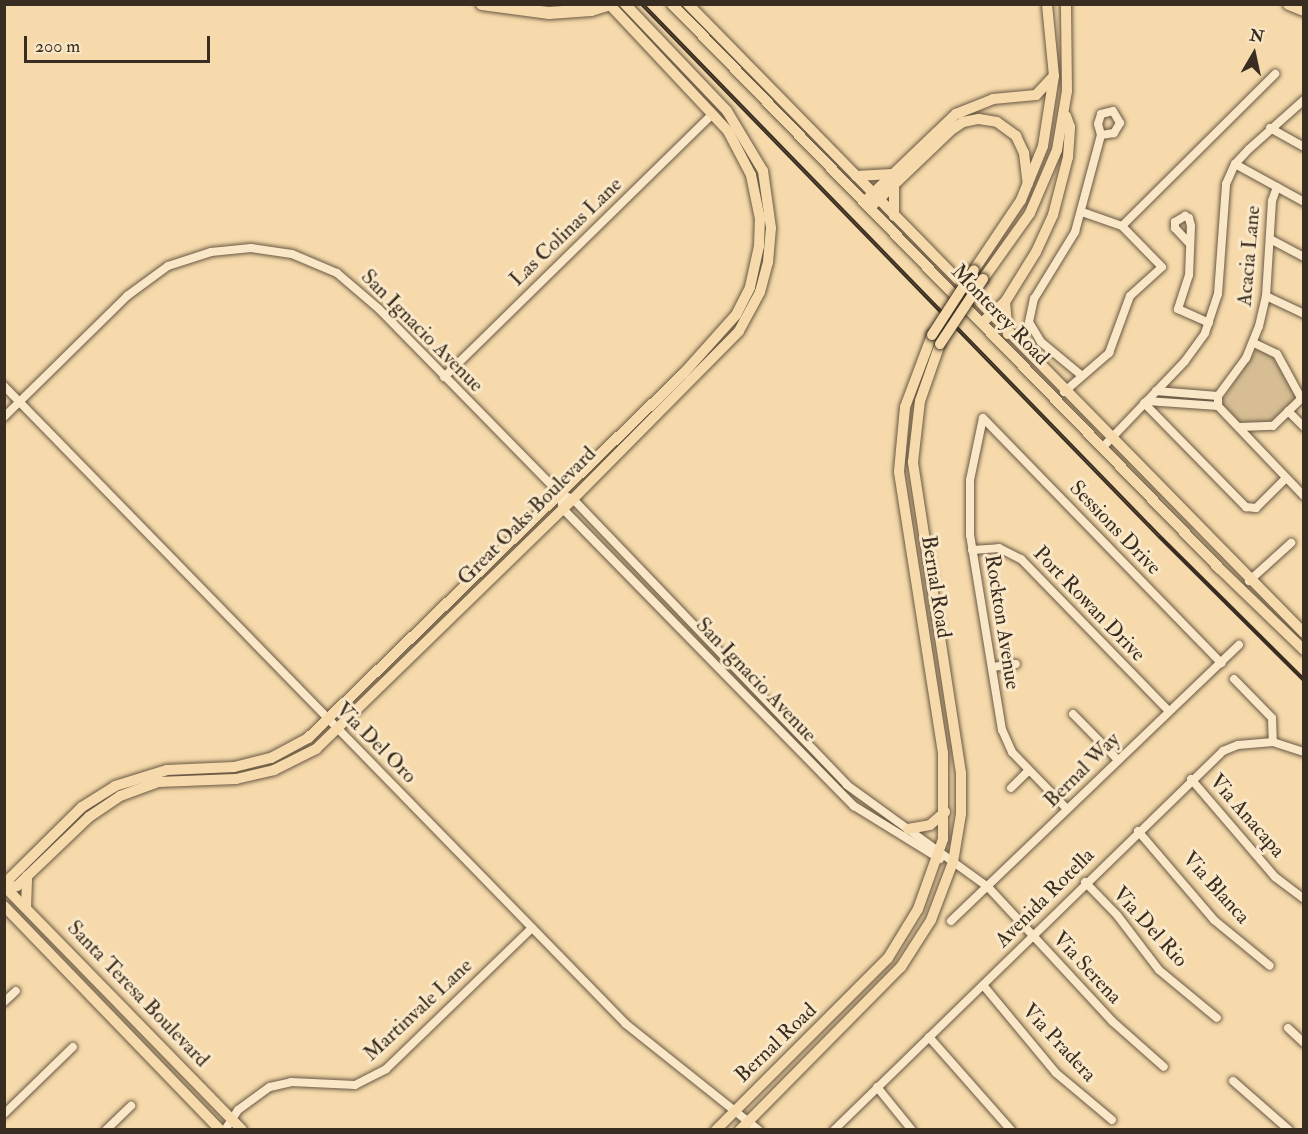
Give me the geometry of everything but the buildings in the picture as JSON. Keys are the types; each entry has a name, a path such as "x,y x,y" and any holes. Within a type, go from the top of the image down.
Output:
{"highway":[{"path":"482,4 549,13 610,5"},
{"path":"1289,4 1304,10"}],"main road":[{"name":"Great Oaks Boulevard","path":"24,872 82,807 115,786 167,770 234,767 271,758 308,738 447,606 560,494 739,332 760,292 768,262 771,228 763,171 726,111 625,4"},
{"name":"Monterey Road","path":"672,4 1102,448 1304,650"},
{"name":"Monterey Road","path":"688,4 1249,581 1304,633"},
{"name":"Bernal Road","path":"716,1130 861,987 906,930 938,853 945,812 944,753 899,471 907,400 932,335 1028,185 1043,146 1051,107 1054,76 1047,4"},
{"name":"Bernal Road","path":"744,1127 860,1012 915,949 937,907 952,862 961,814 961,773 913,470 920,401 940,344 1030,213 1052,165 1065,113 1066,4"},
{"name":"Great Oaks Boulevard","path":"5,888 9,879 24,872 89,817 120,796 178,779 236,779 274,770 316,749 573,499 670,395 736,315 750,286 758,253 760,219 751,175 737,145 713,114 610,5"},
{"path":"866,205 956,114 993,99 1018,98 1041,92 1054,76"},
{"path":"1018,98 1051,107 1063,125"},
{"path":"981,323 1005,302 1036,252 1058,201 1069,153 1070,128 1065,113"},
{"path":"713,114 721,114 737,127"},
{"path":"856,176 893,179 950,131 979,119 997,122 1016,136 1024,153 1028,185"},
{"path":"893,179 894,216"},
{"path":"1005,302 1009,335"},
{"path":"447,606 452,618"},
{"path":"908,829 930,825 945,812"},
{"path":"4,872 24,872 26,908"},
{"name":"Santa Teresa Boulevard","path":"5,888 242,1130"},
{"name":"Santa Teresa Boulevard","path":"4,906 220,1130"},
{"path":"860,1012 861,987"}],"street":[{"path":"1122,226 1275,74"},
{"path":"1102,448 1192,352 1209,323 1218,294 1226,184 1235,164 1270,128 1304,100"},
{"name":"Las Colinas Lane","path":"444,376 713,114"},
{"path":"1270,128 1304,147"},
{"path":"1081,375 1041,342 1029,322 1034,298 1062,257 1082,212 1101,135"},
{"path":"1235,164 1304,202"},
{"name":"Acacia Lane","path":"1221,394 1254,343 1266,296 1272,201 1277,187"},
{"path":"1064,392 1109,353 1130,296 1162,267 1122,226 1082,212"},
{"path":"1270,239 1304,257"},
{"path":"1190,244 1188,281 1178,309 1209,323"},
{"name":"San Ignacio Avenue","path":"4,417 144,282 188,257 229,249 292,254 337,273 358,289 560,494 573,499 867,802 908,829 938,853"},
{"path":"1266,296 1304,314"},
{"path":"1239,427 1273,426 1302,397 1277,354 1254,343"},
{"name":"Via Del Oro","path":"4,386 626,1024 701,1081 734,1112 744,1127 759,1130"},
{"path":"1156,391 1221,394 1218,406"},
{"path":"1146,402 1218,406 1304,496"},
{"path":"1146,402 1246,507 1256,508 1286,478"},
{"path":"1288,411 1304,427"},
{"name":"Rockton Avenue","path":"983,418 970,480 972,550 1005,741 1029,770 1067,809"},
{"name":"Sessions Drive","path":"983,418 1221,663"},
{"path":"560,494 563,509"},
{"name":"San Ignacio Avenue","path":"563,509 860,811 938,853 988,887"},
{"path":"1249,581 1291,543"},
{"name":"Port Rowan Drive","path":"972,550 999,548 1021,559 1169,711"},
{"name":"Bernal Way","path":"951,921 1117,759 1239,645"},
{"path":"992,667 1016,664"},
{"path":"1234,680 1272,718 1273,742"},
{"path":"1073,714 1117,759"},
{"path":"791,741 801,736"},
{"name":"Avenida Rotella","path":"834,1130 1085,882 1223,751 1238,745 1273,742 1304,752"},
{"path":"1011,788 1029,770"},
{"name":"Via Anacapa","path":"1191,779 1275,877 1304,899"},
{"name":"Via Blanca","path":"1138,831 1214,920 1270,966"},
{"name":"Via Del Rio","path":"1085,882 1117,915 1160,970 1217,1018"},
{"name":"Via Serena","path":"988,887 1112,1021 1164,1067"},
{"name":"Martinvale Lane","path":"225,1130 231,1118 270,1087 291,1082 355,1085 386,1069 532,928"},
{"name":"Via Pradera","path":"983,985 1056,1073 1112,1120"},
{"path":"4,1002 16,991"},
{"path":"1288,1028 1304,1043"},
{"path":"929,1037 1011,1130"},
{"path":"4,1114 73,1047"},
{"path":"1233,1081 1289,1130"},
{"path":"878,1087 912,1130"},
{"path":"106,1130 131,1106"}],"shaded area":[{"path":"1257,349 1280,361 1299,401 1272,424 1240,424 1222,407 1223,399"}],"railway":[{"path":"642,4 1159,536 1304,680"}]}
